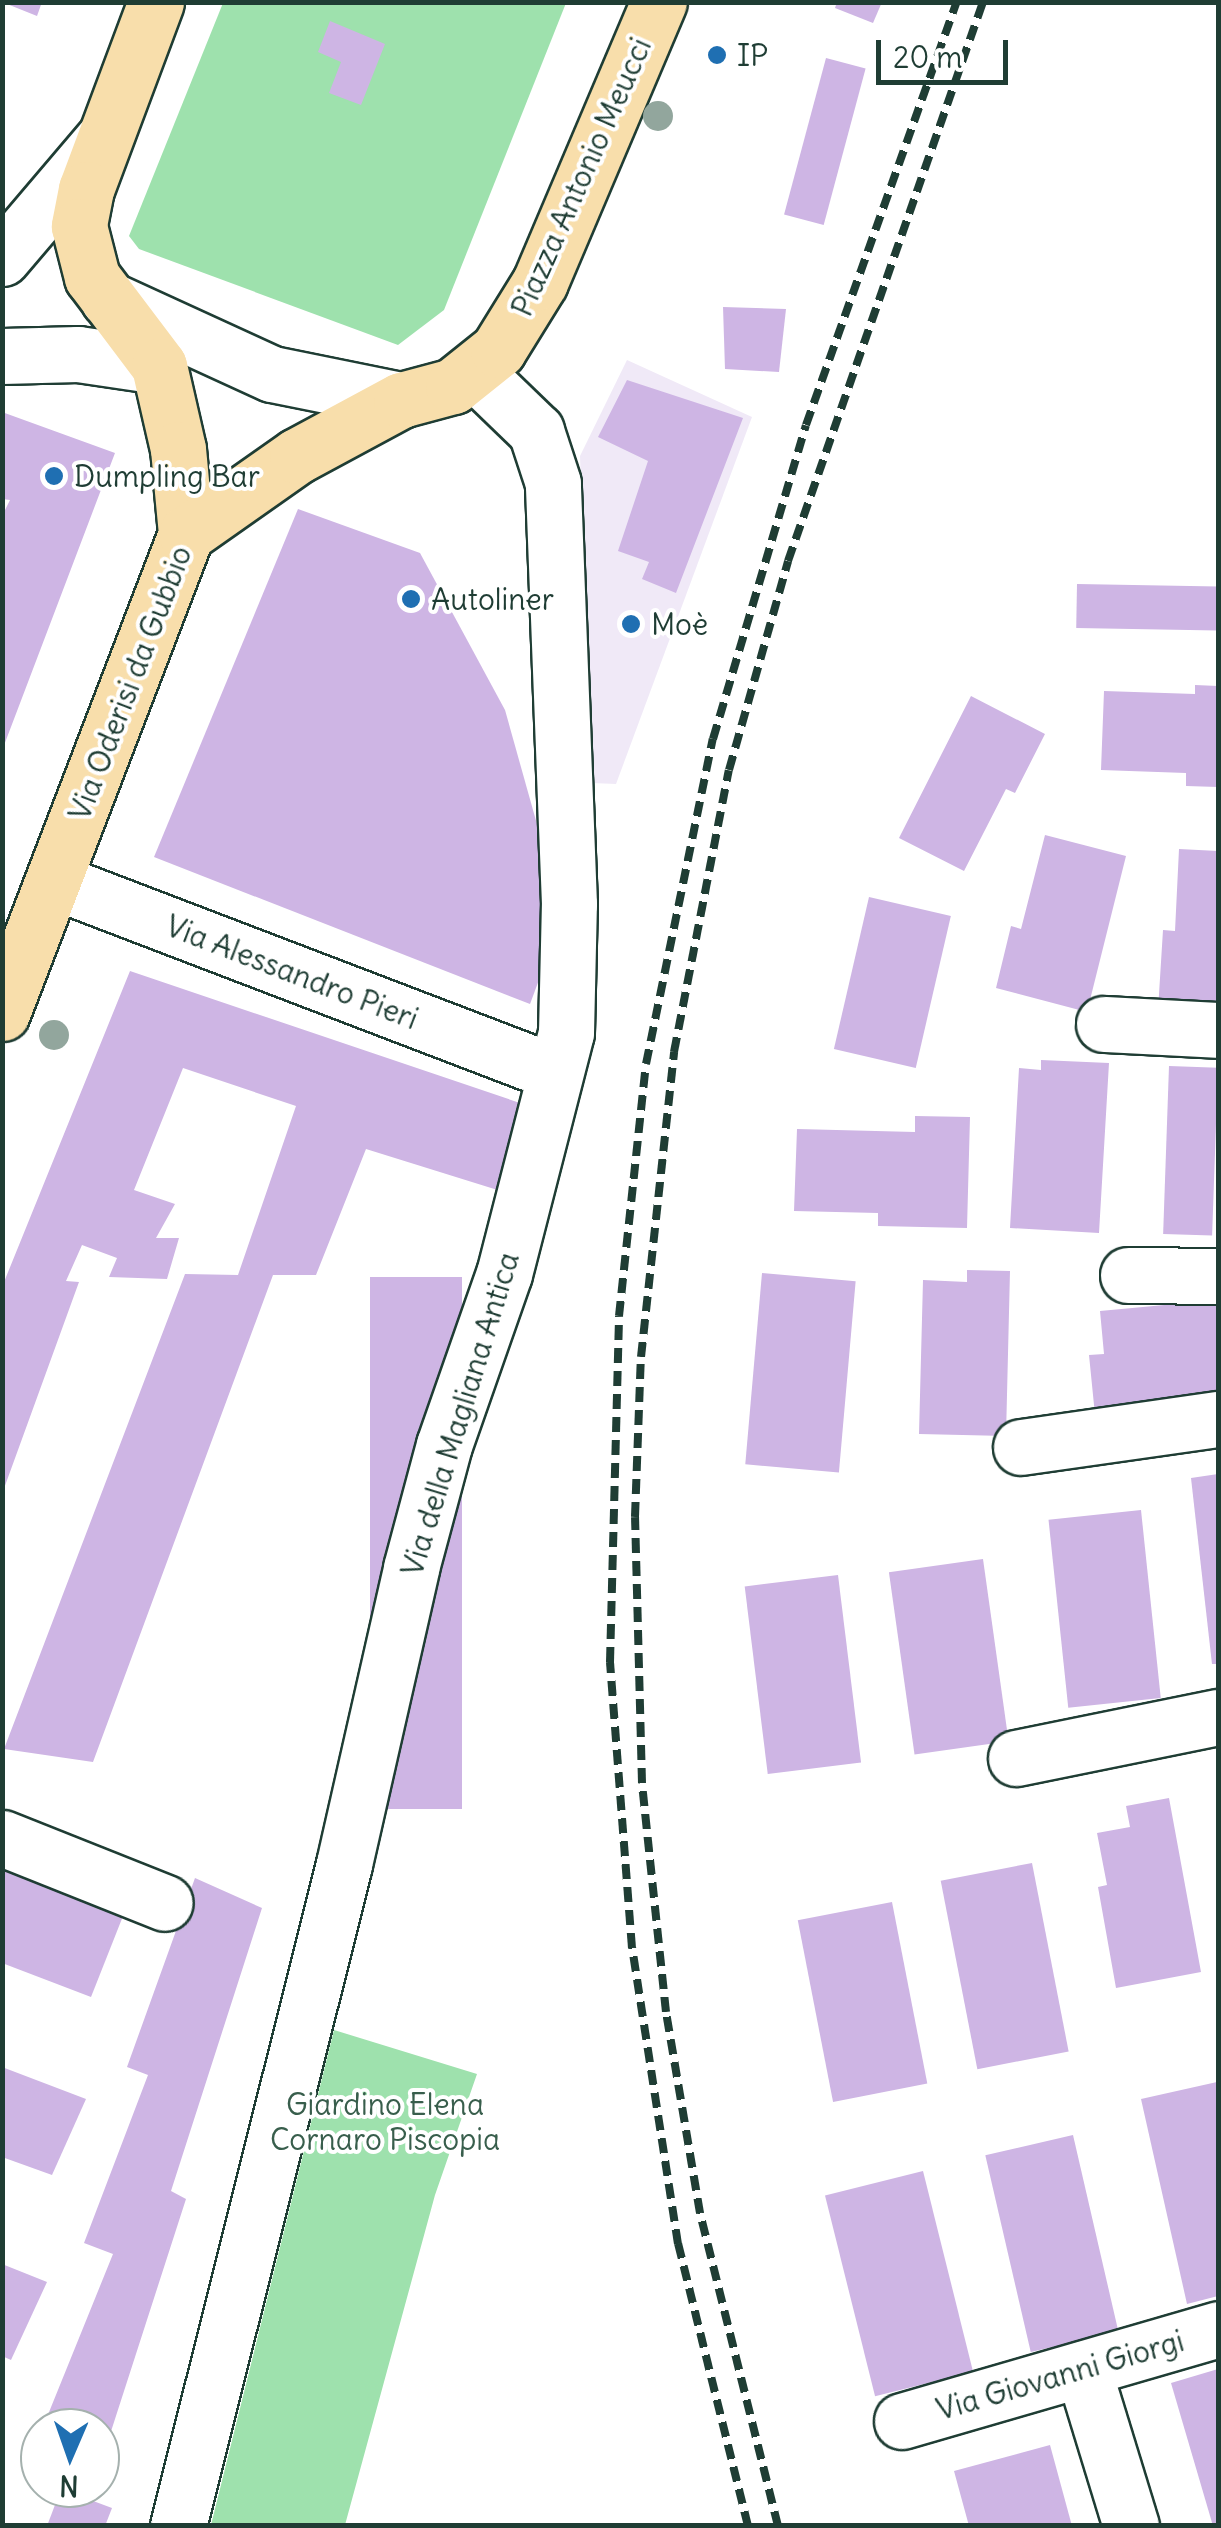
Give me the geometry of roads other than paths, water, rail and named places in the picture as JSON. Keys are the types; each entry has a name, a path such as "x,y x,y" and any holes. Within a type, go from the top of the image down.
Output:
{"main road":[{"path":"156,2 106,136 79,226 86,263 158,366 178,449 186,534"},
{"name":"Piazza Antonio Meucci","path":"401,400 436,393 475,372 511,333 540,282 659,2"},
{"name":"Via Oderisi da Gubbio","path":"2,1013 186,534 263,476 401,400"}],"street":[{"path":"2,258 106,136"},
{"name":"Piazza Antonio Meucci","path":"108,298 272,374 401,400"},
{"path":"2,356 78,354 158,366"},
{"name":"Via della Magliana Antica","path":"178,2526 411,1568 444,1445 504,1274 566,1033 560,564 553,483 536,432 475,372"},
{"name":"Via Alessandro Pieri","path":"54,881 530,1063"},
{"path":"1104,1024 1218,1030"},
{"path":"1128,1274 1218,1276"},
{"path":"1021,1447 1218,1419"},
{"path":"1016,1758 1218,1717"},
{"path":"2,1838 165,1903"},
{"name":"Via Giovanni Giorgi","path":"902,2421 1218,2329"},
{"path":"1083,2369 1131,2526"}],"railway":[{"path":"748,2526 678,2244 632,1948 610,1662 619,1316 646,1064 713,739 806,425 957,2"},
{"path":"778,2526 700,2213 666,2012 642,1783 635,1517 641,1357 674,1052 729,770 788,561 983,2"}],"place":[{"name":"IP","path":"717,55"},
{"name":"Dumpling Bar","path":"54,476"},
{"name":"Autoliner","path":"411,599"},
{"name":"Moè","path":"631,624"}],"park label":[{"name":"Giardino Elena Cornaro Piscopia","path":"385,2121"}]}
